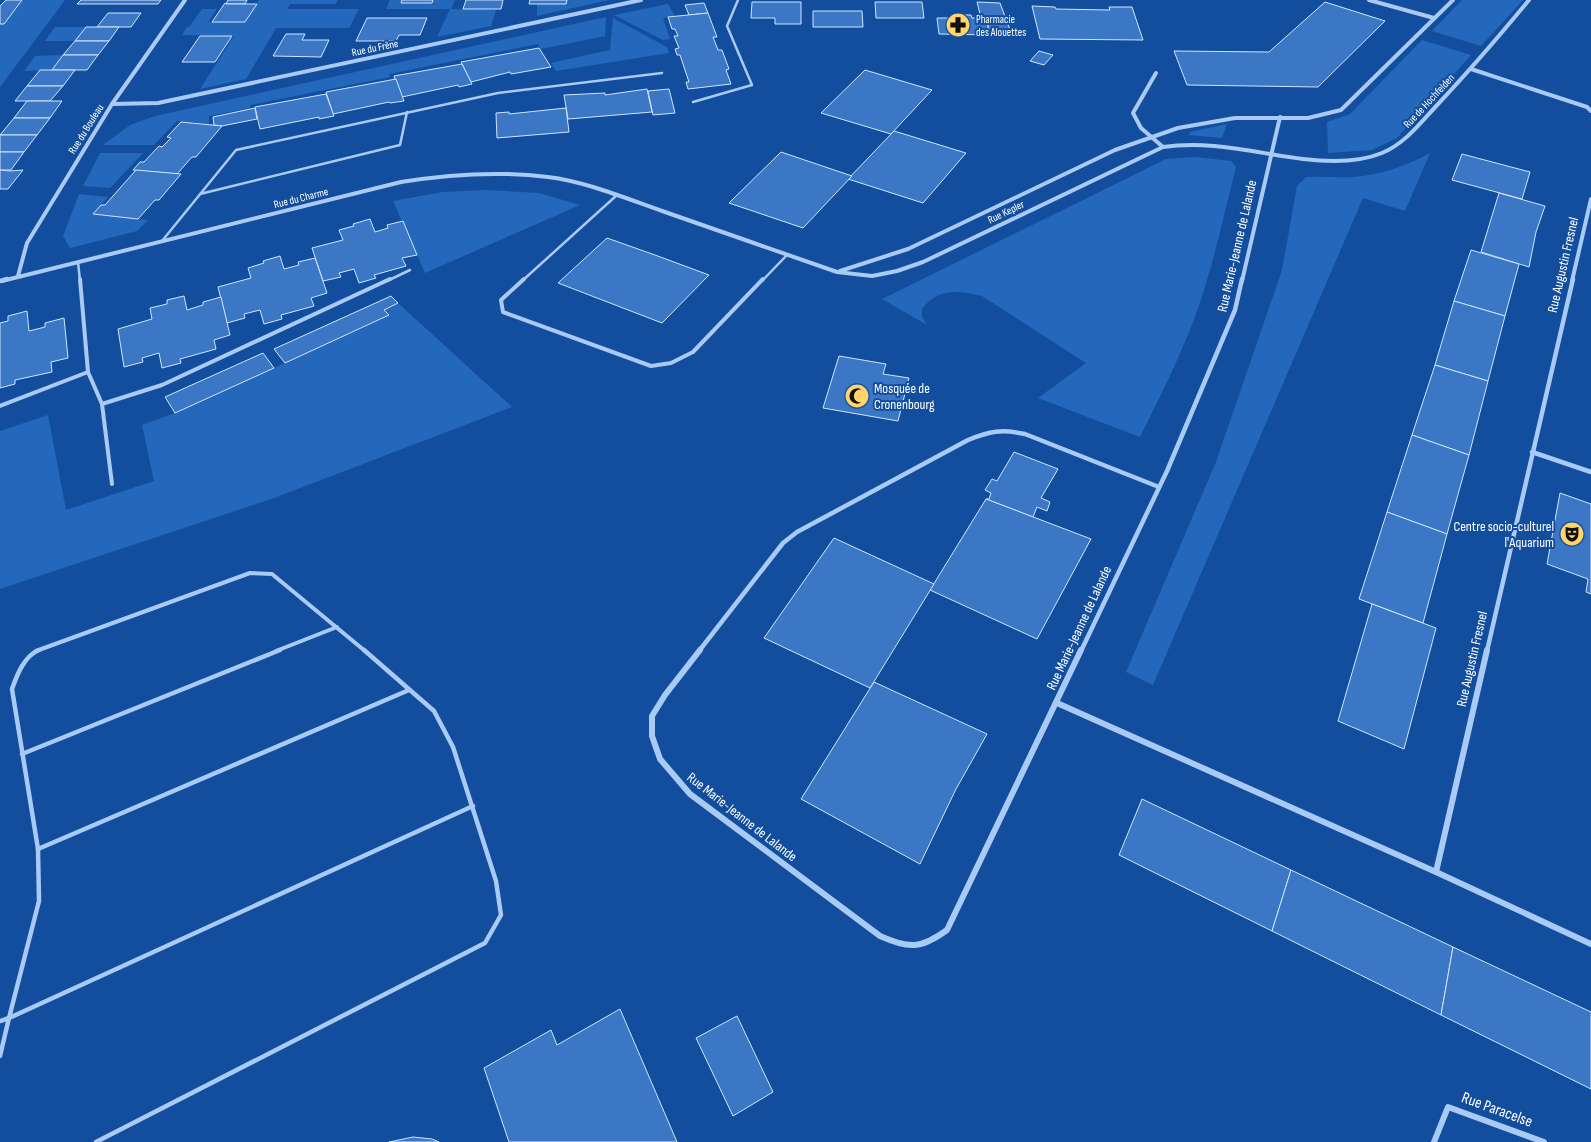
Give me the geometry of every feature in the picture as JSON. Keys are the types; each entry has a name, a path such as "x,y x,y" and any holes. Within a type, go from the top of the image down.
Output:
{"street":[{"name":"Rue du Bouleau","path":"18,276 27,243 112,104 185,0"},
{"name":"Rue du Frêne","path":"112,104 158,103 641,0"},
{"path":"1369,0 1434,18"},
{"path":"1150,138 1178,128 1215,120 1280,117 1308,118 1341,110 1453,0"},
{"name":"Rue de Hochfelden","path":"1163,147 1184,142 1204,142 1305,159 1358,159 1380,154 1404,141 1470,69 1529,0"},
{"path":"1470,69 1587,107 1591,111"},
{"path":"1156,73 1134,112 1134,120 1150,138 1163,147"},
{"name":"Rue Marie-Jeanne de Lalande","path":"1159,487 1025,434 1006,430 988,432 945,450 797,532 783,543 666,695 652,716 652,736 660,758 690,794 880,936 900,945 919,946 930,942 947,930 1167,471 1235,310 1280,117"},
{"name":"Rue Kepler","path":"837,272 908,249 1115,150 1150,138"},
{"name":"Rue Kepler","path":"609,192 837,272 872,276 897,271 924,262 1163,147"},
{"name":"Rue du Charme","path":"0,281 401,182 438,176 518,174 573,182 609,192"},
{"name":"Rue Augustin Fresnel","path":"1436,872 1591,199"},
{"path":"1532,452 1591,472"},
{"path":"1056,703 1436,872 1591,944"},
{"name":"Rue Paracelse","path":"1434,1142 1448,1107 1544,1142"}],"lane":[{"path":"693,102 752,85 727,26 738,0"},
{"path":"162,241 236,150 498,93 662,73"},
{"path":"200,194 400,145 407,112"},
{"path":"617,195 501,300 502,312 651,366 671,363 693,352 787,255"},
{"path":"78,262 88,372 102,404 112,484"},
{"path":"102,404 162,385 410,270"},
{"path":"0,406 88,372"},
{"path":"0,1056 39,901 38,849 12,689 20,669 34,652 250,573 272,574 337,627 434,711 453,747 473,806 496,881 501,915 485,943 96,1142"},
{"path":"22,754 337,627"},
{"path":"38,849 410,690"},
{"path":"0,1021 473,806"}],"shaded area":[{"path":"22,0 65,0 0,87 0,24 4,23"},
{"path":"259,0 338,0 335,4 290,4 287,9 359,9 349,28 276,28 246,79 200,89 234,36 182,35 187,27 189,27 202,9 217,9 208,22 245,22"},
{"path":"390,0 402,0 402,3 432,3 433,0 455,0 451,9 496,10 491,26 437,37 450,9 386,9"},
{"path":"567,0 609,0 537,16 537,4 566,4"},
{"path":"1462,0 1523,0 1481,46 1432,31"},
{"path":"668,4 675,16 663,18 670,39 663,40 614,15"},
{"path":"606,17 605,36 541,49 538,44 389,74 390,77 250,105 250,108 209,116 209,124 177,121 154,145 103,145 130,125 155,116"},
{"path":"613,18 667,47 669,53 556,71 551,63 610,50"},
{"path":"55,27 86,27 75,41 45,41"},
{"path":"1422,40 1471,55 1397,138 1372,150 1328,153 1327,122 1350,114"},
{"path":"63,55 52,70 24,71 35,56"},
{"path":"1227,124 1222,138 1188,135 1190,132"},
{"path":"100,153 143,153 110,188 83,186"},
{"path":"1430,153 1405,211 1363,198 1153,685 1126,672 1216,462 1282,270 1297,186 1306,177 1353,177 1383,172 1412,162"},
{"path":"1195,157 1231,161 1236,167 1217,245 1200,303 1175,366 1140,437 1038,398 1086,363 982,296 949,292 934,297 922,309 922,317 927,325 882,299 1166,159"},
{"path":"486,190 539,193 580,205 425,273 393,201 442,192"},
{"path":"79,194 108,197 93,214 148,220 137,231 70,248 63,236"},
{"path":"398,303 512,407 274,498 0,589 0,431 48,415 66,510 154,481 142,425 175,413 388,316 384,310"}],"building":[{"path":"6,0 22,0 4,24 0,24 0,6"},
{"path":"81,0 161,0 158,4 77,4"},
{"path":"228,0 247,0 245,4 226,4"},
{"path":"402,0 433,0 432,3 401,3"},
{"path":"466,0 503,0 501,9 463,9"},
{"path":"530,0 567,0 566,4 529,4"},
{"path":"752,2 801,2 801,24 775,24 775,18 751,18"},
{"path":"875,2 922,2 924,18 876,18"},
{"path":"977,2 1000,3 1012,35 989,35 987,18 981,18"},
{"path":"1325,2 1385,21 1318,87 1187,85 1174,51 1269,52"},
{"path":"225,3 257,4 245,22 212,22"},
{"path":"704,3 708,13 689,15 685,5"},
{"path":"1032,6 1055,7 1056,9 1110,10 1109,7 1132,7 1143,40 1040,39"},
{"path":"813,11 862,11 863,27 813,27"},
{"path":"108,13 141,13 131,27 97,27"},
{"path":"708,13 717,37 713,37 718,50 722,50 729,69 726,70 731,84 688,89 686,82 689,82 680,55 677,55 675,49 679,48 674,36 678,36 675,29 672,29 668,17"},
{"path":"959,15 971,15 972,18 987,18 989,35 939,34 937,18 960,18"},
{"path":"367,18 427,18 420,35 399,35 396,41 356,41"},
{"path":"86,27 119,27 109,41 75,41"},
{"path":"286,34 305,34 302,40 329,40 321,57 273,56"},
{"path":"200,36 232,36 215,62 182,62"},
{"path":"75,41 109,41 98,55 63,55"},
{"path":"539,48 551,67 511,74 510,72 471,82 461,62"},
{"path":"1039,51 1053,55 1044,65 1030,61"},
{"path":"63,55 98,55 87,70 52,70"},
{"path":"462,64 472,84 459,87 458,85 402,97 394,76"},
{"path":"40,70 75,70 63,86 27,86"},
{"path":"865,70 932,90 891,134 821,113"},
{"path":"396,79 404,101 389,102 333,114 326,92"},
{"path":"27,86 63,86 50,101 15,101"},
{"path":"647,89 652,112 568,119 564,95 605,93 605,95"},
{"path":"669,89 675,113 653,115 648,91"},
{"path":"326,94 334,116 319,119 319,117 260,129 255,107"},
{"path":"27,101 62,101 50,118 14,118"},
{"path":"255,108 257,119 222,126 214,125 213,117"},
{"path":"566,108 569,132 497,138 496,113 509,112 509,114"},
{"path":"14,118 50,118 37,135 0,135"},
{"path":"181,122 222,126 196,157 192,157 177,174 133,170 140,162 144,162 159,146 162,147 171,138 167,137"},
{"path":"894,131 966,153 923,203 848,179"},
{"path":"0,135 37,135 24,152 0,152"},
{"path":"0,152 24,152 11,170 0,170"},
{"path":"781,152 852,176 803,228 729,203"},
{"path":"1462,154 1530,172 1522,199 1452,180"},
{"path":"0,170 23,170 8,189 0,189"},
{"path":"136,170 181,174 159,200 155,200 138,219 93,214 101,205 105,205"},
{"path":"1499,193 1545,206 1536,232 1529,267 1481,252"},
{"path":"370,219 375,232 388,228 387,225 403,221 417,255 402,258 406,266 374,275 376,278 359,283 354,269 339,273 341,277 323,281 312,248 343,240 339,230"},
{"path":"607,238 709,275 662,323 558,283"},
{"path":"1471,250 1519,264 1505,316 1454,301"},
{"path":"280,256 284,269 299,265 298,262 315,258 327,293 311,298 314,306 281,315 282,319 264,324 260,310 244,314 245,318 227,323 218,287 251,278 248,268"},
{"path":"184,296 187,310 203,305 203,302 221,297 230,335 214,340 216,349 180,359 181,363 162,368 159,353 142,358 143,362 124,367 118,329 152,319 150,308 167,304 167,300"},
{"path":"391,296 398,303 384,310 389,315 285,363 274,349"},
{"path":"1454,301 1505,316 1488,381 1435,365"},
{"path":"27,311 29,331 45,327 45,323 64,318 68,358 51,362 52,372 15,380 15,384 0,388 0,323 8,321 8,316"},
{"path":"263,353 274,368 175,413 165,397"},
{"path":"839,356 886,364 883,374 909,378 898,421 823,408"},
{"path":"1435,365 1488,381 1469,455 1412,435"},
{"path":"1412,435 1469,455 1447,534 1387,512"},
{"path":"1014,452 1058,469 1041,498 1050,502 1047,511 1037,507 1033,517 986,499 989,499 991,493 985,490 992,479 997,481"},
{"name":"Centre socio-culturel l'Aquarium","path":"1560,493 1591,504 1591,594 1586,592 1588,579 1547,564"},
{"path":"986,499 1091,539 1037,639 930,590"},
{"path":"1387,512 1447,534 1423,623 1359,599"},
{"path":"834,538 934,584 870,688 764,638"},
{"path":"1372,604 1436,628 1404,749 1338,721"},
{"path":"874,682 987,734 956,789 920,864 801,799"},
{"path":"1142,799 1291,870 1272,931 1119,855"},
{"path":"1291,870 1453,947 1441,1015 1272,931"},
{"path":"1453,947 1591,1012 1591,1089 1441,1015"},
{"path":"620,1009 677,1142 509,1142 484,1068 551,1030 557,1045"},
{"path":"737,1016 773,1092 733,1116 696,1038"},
{"path":"413,1137 432,1139 439,1142 389,1142"}],"place":[{"name":"Pharmacie des Alouettes","path":"958,25"},
{"name":"Mosquée de Cronenbourg","path":"857,396"},
{"name":"Centre socio-culturel l'Aquarium","path":"1572,534"}]}
